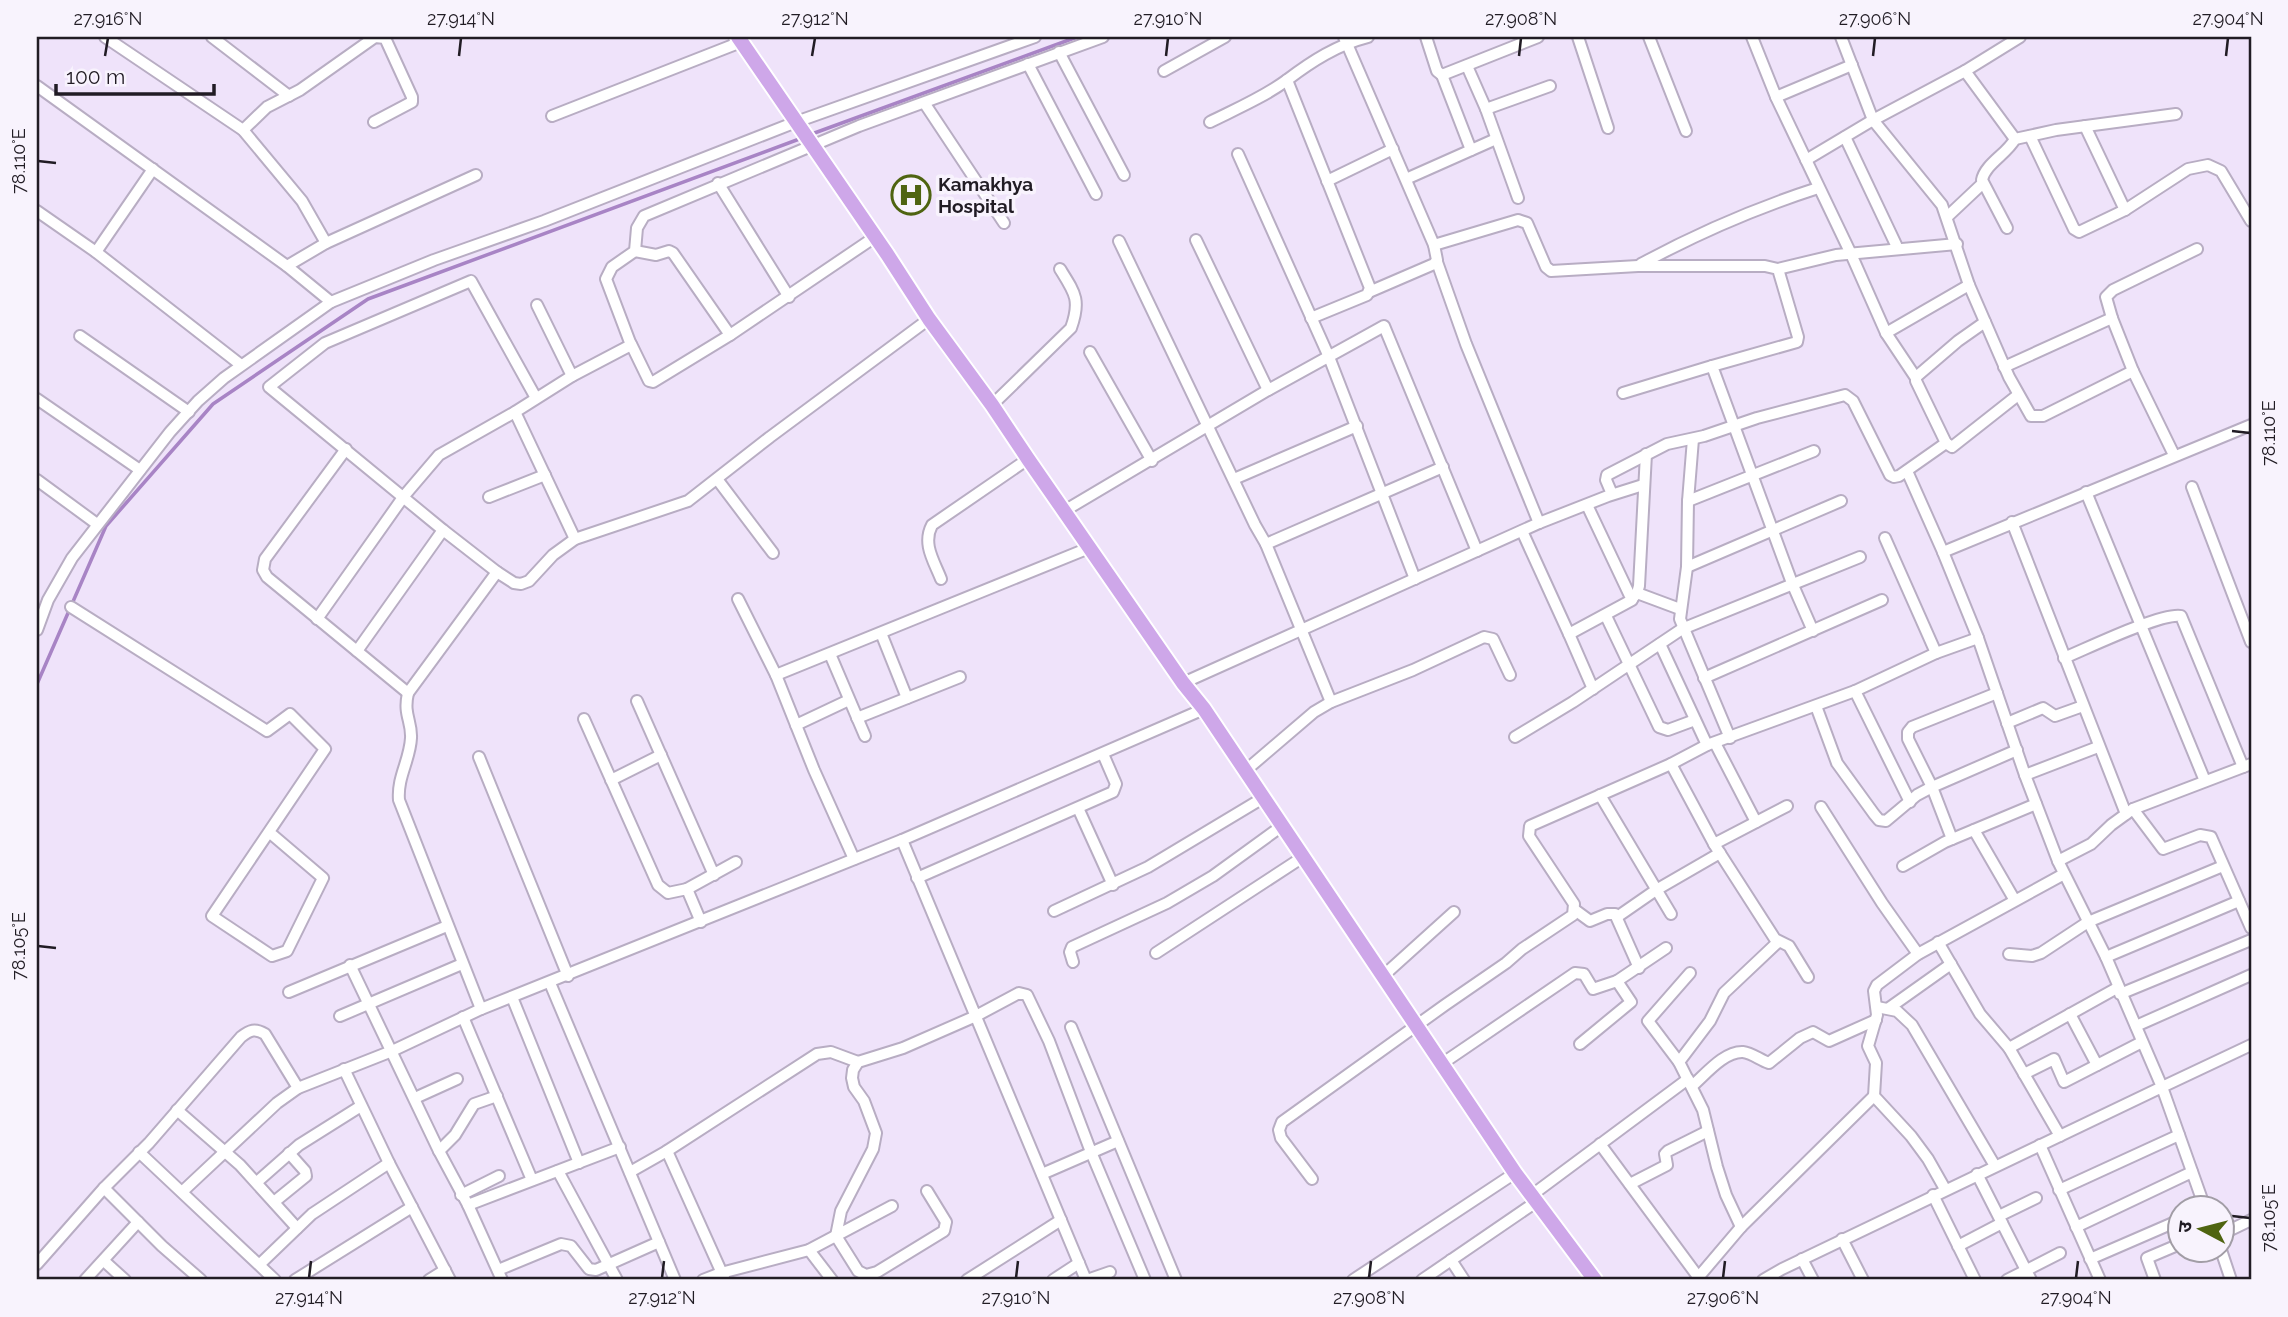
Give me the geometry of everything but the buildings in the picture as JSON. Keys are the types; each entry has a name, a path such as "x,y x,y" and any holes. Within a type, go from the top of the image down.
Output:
{"main road":[{"path":"740,39 929,319 992,405 1183,683 1204,709 1515,1173 1595,1280"}],"street":[{"path":"105,37 243,130 302,201 326,243"},
{"path":"212,37 289,96"},
{"path":"243,130 261,111 289,96 376,37 382,37 385,38 412,102 374,122"},
{"path":"635,251 637,228 644,216 718,183 806,136 1035,37"},
{"path":"37,630 48,600 72,558 188,412 241,365 331,302 434,260 544,221 806,136 859,126 1103,37"},
{"path":"1164,71 1225,37"},
{"path":"1210,122 1287,80 1345,40 1368,37"},
{"path":"1426,37 1437,71 1442,75 1471,150"},
{"path":"1442,75 1523,39 1538,37"},
{"path":"1578,37 1608,128"},
{"path":"1649,37 1686,131"},
{"path":"1752,37 1776,97 1886,333 1916,378 1946,443 1952,447 2018,395"},
{"path":"1841,37 1873,120 1937,197 1948,216 1969,285 2004,367 2029,414 2038,418 2133,370"},
{"path":"1806,160 2020,37"},
{"path":"552,116 740,39"},
{"path":"1345,40 1434,245 1437,262 1466,344 1539,523"},
{"path":"1059,52 1124,175"},
{"path":"1028,64 1096,194"},
{"path":"1776,97 1853,65"},
{"path":"1467,66 1486,109 1518,198"},
{"path":"1965,71 2015,139"},
{"path":"1287,80 1369,284 1369,292"},
{"path":"37,86 287,266 331,302"},
{"path":"1486,109 1550,86"},
{"path":"925,104 1004,223"},
{"path":"1948,216 1982,184 1984,172 2006,152 2015,139 2085,126 2176,114"},
{"path":"2085,126 2125,210"},
{"path":"2030,136 2076,231 2081,233 2125,210 2188,169 2208,165 2221,171 2251,222"},
{"path":"1845,137 1898,249"},
{"path":"1406,179 1496,139"},
{"path":"1327,181 1393,149"},
{"path":"1238,154 1329,357 1415,579"},
{"path":"96,252 153,169"},
{"path":"287,266 326,243 477,175"},
{"path":"718,183 789,297"},
{"path":"1982,184 2007,228"},
{"path":"1638,266 1687,239 1738,216 1818,188"},
{"path":"37,211 96,252 241,365"},
{"path":"1434,245 1522,220 1527,223 1546,267 1551,271 1638,266 1765,266 1778,269 1821,258 1957,244"},
{"path":"730,335 673,253 665,252 656,256 635,251 612,267 606,279 631,344 649,380 653,382 730,335 789,297 875,237"},
{"path":"1196,240 1268,390"},
{"path":"1119,241 1266,544 1331,702"},
{"path":"2174,456 2133,370 2106,301 2108,293 2197,249"},
{"path":"1311,318 1437,262"},
{"path":"992,405 1071,328 1076,313 1076,299 1060,269"},
{"path":"1623,393 1797,342 1798,337 1778,269"},
{"path":"536,398 471,281 325,343 269,387 496,572 514,583 521,584 529,581 553,555 575,539 688,501 929,319"},
{"path":"1886,333 1969,285"},
{"path":"537,305 572,376"},
{"path":"2004,367 2112,318"},
{"path":"1916,378 1958,341 1985,322"},
{"path":"1064,511 1268,390 1385,327 1476,551"},
{"path":"80,336 188,412"},
{"path":"317,619 404,496 439,455 631,344"},
{"path":"1090,352 1152,461"},
{"path":"1712,366 1792,583 1813,631"},
{"path":"1612,495 1606,480 1607,475 1667,444 1848,395 1890,475 1896,477 1946,443"},
{"path":"37,399 140,470"},
{"path":"515,412 575,539"},
{"path":"1943,552 2251,425"},
{"path":"1234,479 1357,426"},
{"path":"1692,439 1687,566 1680,609 1682,629 1730,738"},
{"path":"346,449 265,559 263,570 267,577 408,693"},
{"path":"1688,500 1814,451"},
{"path":"1635,596 1646,454"},
{"path":"941,579 927,544 932,525 1028,460"},
{"path":"1266,544 1443,467"},
{"path":"1906,471 1978,638 2058,861 2106,957 2162,1087 2200,1194"},
{"path":"489,497 545,475"},
{"path":"717,479 773,553"},
{"path":"37,480 97,524"},
{"path":"1183,683 1539,523 1643,485"},
{"path":"2192,487 2251,642"},
{"path":"2086,492 2205,781"},
{"path":"1687,566 1841,501"},
{"path":"1587,505 1635,596 1680,609"},
{"path":"2012,522 2098,747 2129,811 2163,849 2200,835 2211,837 2251,928"},
{"path":"357,651 443,530"},
{"path":"1522,531 1592,689"},
{"path":"1885,538 1936,653"},
{"path":"776,675 1089,548"},
{"path":"1515,737 1629,666 1682,629 1860,557"},
{"path":"481,1009 398,800 397,787 412,735 406,716 408,693 496,572"},
{"path":"37,592 48,600"},
{"path":"1569,634 1606,616 1635,596"},
{"path":"738,599 776,675 854,859"},
{"path":"1704,678 1882,600"},
{"path":"71,607 267,731 290,714 325,749 212,916 272,956 287,951 323,878 269,832"},
{"path":"2058,861 2091,844 2129,811 2247,766 2181,616 2171,615 2064,658"},
{"path":"1606,616 1659,727 1668,730 1695,720"},
{"path":"881,633 907,698"},
{"path":"1245,771 1314,712 1331,702 1413,670 1484,637 1493,639 1510,675"},
{"path":"1312,1179 1281,1138 1279,1130 1282,1122 1573,915 1574,904 1529,836 1528,830 1535,823 1711,744 1854,691 1936,653 1978,638"},
{"path":"1660,644 1695,720 1756,822"},
{"path":"830,654 865,736"},
{"path":"857,718 960,677"},
{"path":"1854,691 1910,802"},
{"path":"1952,839 1932,787 1908,739 1908,732 1912,727 1997,693"},
{"path":"796,725 849,700"},
{"path":"637,701 714,874"},
{"path":"1816,706 1837,762 1879,820 1891,819 1932,787 2017,750"},
{"path":"2007,723 2043,708 2055,716 2083,706"},
{"path":"183,1191 224,1150 298,1088 392,1051 481,1009 902,841 1204,709"},
{"path":"584,719 658,885 668,893 687,889 736,862"},
{"path":"2025,775 2098,747"},
{"path":"917,878 1112,792 1116,789 1116,784 1103,754"},
{"path":"611,780 661,755"},
{"path":"480,757 568,976"},
{"path":"1671,764 1717,848 1778,942 1789,946 1808,977"},
{"path":"1600,795 1671,914"},
{"path":"1054,911 1113,885 1178,850 1263,798"},
{"path":"1903,866 1952,839 2036,804"},
{"path":"1617,917 1756,822 1787,806"},
{"path":"1821,807 1918,954"},
{"path":"1078,808 1113,885"},
{"path":"1073,962 1070,952 1072,947 1167,903 1213,876 1282,826"},
{"path":"1975,830 2014,899"},
{"path":"902,841 1086,1280 1110,1272"},
{"path":"1156,953 1303,857"},
{"path":"2009,954 2032,956 2041,953 2088,922 2223,866"},
{"path":"1995,1166 1912,1025 1897,1011 1883,1008 1873,997 1877,985 1918,954 2014,899 2064,874"},
{"path":"687,889 701,922"},
{"path":"2106,957 2239,901"},
{"path":"1575,910 1590,921 1611,913 1617,917 1639,968"},
{"path":"1383,976 1454,912"},
{"path":"289,992 447,926"},
{"path":"2009,1048 2070,1014 2119,991 2251,940"},
{"path":"1679,1062 1710,1021 1724,993 1778,942"},
{"path":"1938,942 1980,1014 2009,1048 2060,1136"},
{"path":"1443,1063 1575,973 1584,974 1593,989 1617,981 1666,948"},
{"path":"340,1016 462,964"},
{"path":"1600,1144 1697,1279 1741,1227 1874,1096 1876,1063 1868,1046 1876,1020 1883,1008 1951,964"},
{"path":"350,965 500,1275 561,1244 571,1246 589,1269 596,1270 659,1242"},
{"path":"1648,1021 1690,972"},
{"path":"2136,1026 2251,975"},
{"path":"1617,981 1679,1062 1690,1082 1703,1110 1726,1195 1741,1227"},
{"path":"550,983 675,1280"},
{"path":"630,1172 817,1054 831,1052 858,1062 903,1048 976,1016 1019,993 1027,995 1049,1041 1091,1152 1145,1280"},
{"path":"512,998 579,1163"},
{"path":"1580,1044 1632,1002"},
{"path":"2070,1014 2097,1065"},
{"path":"463,1017 532,1180"},
{"path":"1422,1280 1534,1198 1600,1144 1727,1056 1744,1052 1765,1062 1773,1062 1800,1038 1813,1032 1829,1041 1876,1020"},
{"path":"1071,1027 1176,1280"},
{"path":"37,1265 250,1030 265,1034 298,1088"},
{"path":"2024,1074 2054,1059 2064,1082 2142,1042"},
{"path":"1763,1280 1945,1189 2251,1045"},
{"path":"858,1062 852,1078 876,1133 873,1149 841,1211 836,1236 858,1271 866,1275 877,1272 944,1231 946,1222 927,1191"},
{"path":"344,1069 447,1275 429,1280"},
{"path":"415,1098 457,1079"},
{"path":"439,1152 456,1135 474,1104 497,1096"},
{"path":"1874,1096 1911,1136 1945,1189"},
{"path":"257,1182 289,1153 361,1106"},
{"path":"177,1110 257,1182 297,1228"},
{"path":"1630,1185 1667,1166 1665,1154 1668,1151 1708,1131"},
{"path":"2059,1190 2179,1135"},
{"path":"1042,1174 1118,1141"},
{"path":"2040,1145 2100,1280"},
{"path":"468,1205 620,1147"},
{"path":"667,1151 723,1276"},
{"path":"139,1152 275,1280"},
{"path":"274,1202 306,1176 305,1171 289,1153"},
{"path":"260,1264 312,1214 389,1163"},
{"path":"558,1171 617,1280"},
{"path":"2076,1227 2192,1172"},
{"path":"1353,1280 1515,1173"},
{"path":"1978,1174 2028,1275"},
{"path":"461,1195 499,1176"},
{"path":"104,1188 201,1280"},
{"path":"1933,1195 1975,1280"},
{"path":"1958,1245 2036,1198"},
{"path":"702,1280 809,1250 892,1206"},
{"path":"295,1280 412,1207"},
{"path":"967,1280 1061,1220"},
{"path":"85,1280 138,1222"},
{"path":"2090,1259 2166,1226"},
{"path":"1842,1239 1863,1280"},
{"path":"809,1250 832,1280"},
{"path":"2155,1280 2147,1258 2166,1250"},
{"path":"2007,1280 2028,1275 2060,1253"},
{"path":"1802,1259 1812,1280"},
{"path":"1451,1260 1464,1280"},
{"path":"104,1261 125,1280"},
{"path":"1053,1280 1079,1263"}],"waterway":[{"path":"809,135 1077,37"},
{"path":"37,684 106,526 213,404 368,299 802,138"}],"place":[{"name":"Kamakhya Hospital","path":"911,195"}]}
